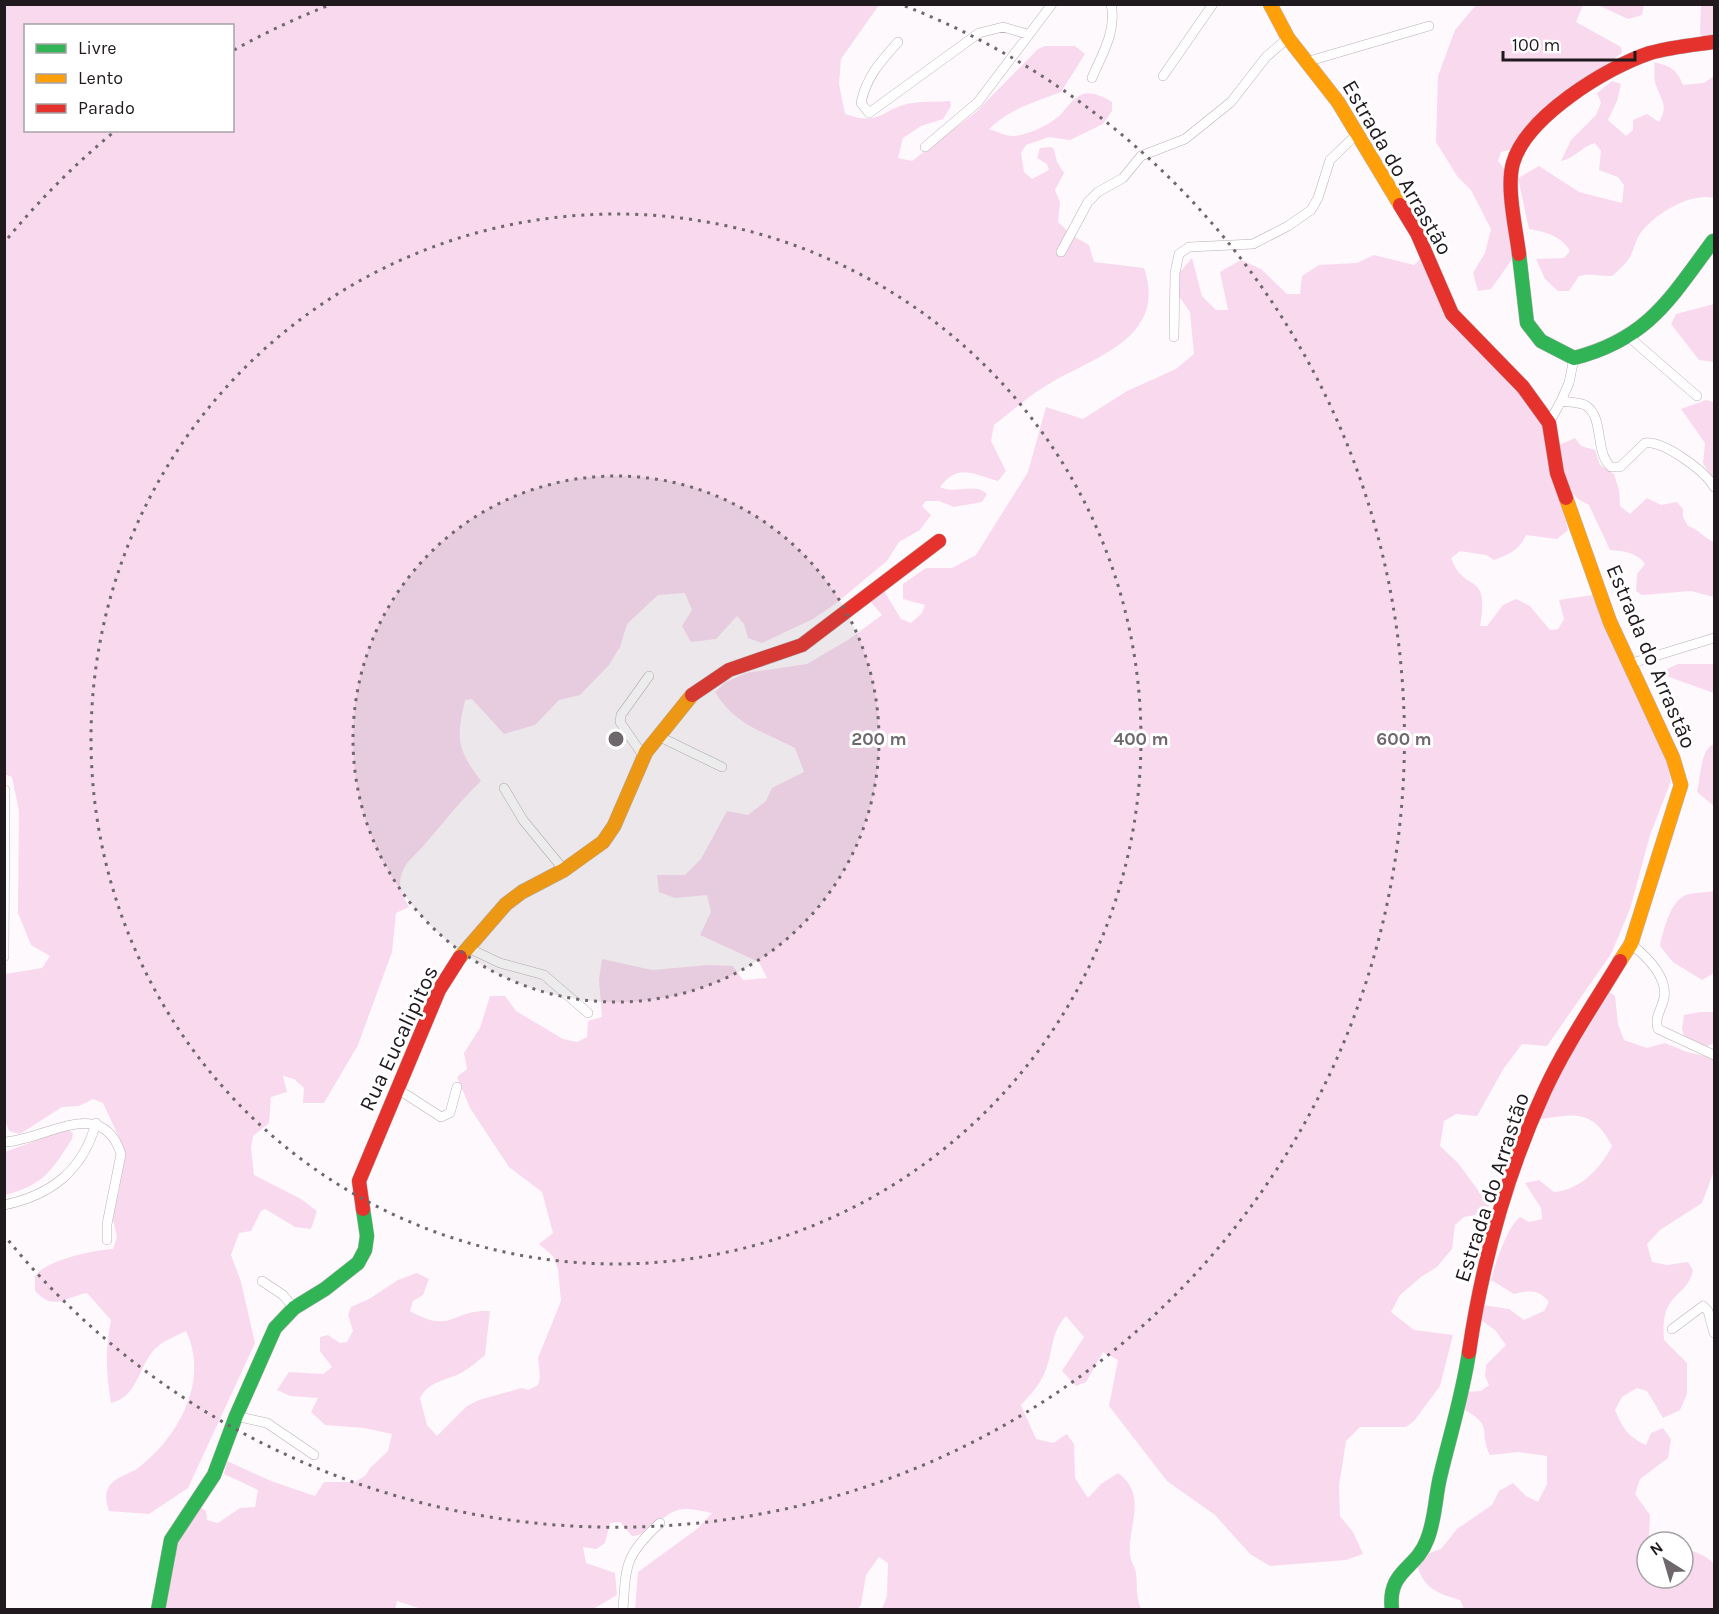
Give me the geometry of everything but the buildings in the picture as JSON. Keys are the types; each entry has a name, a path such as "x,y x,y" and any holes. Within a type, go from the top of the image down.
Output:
{"street":[{"path":"925,147 978,102 1027,34 1052,4"},
{"path":"1092,78 1110,34 1114,18 1111,4"},
{"path":"1163,76 1214,4"},
{"name":"Estrada do Arrastão","path":"1270,4 1288,38 1332,93 1417,233 1452,314 1523,387 1549,423 1557,473 1610,622 1673,758 1681,785 1631,944 1572,1039 1545,1090 1527,1131 1493,1238 1476,1305 1462,1389 1440,1476 1434,1522 1426,1544 1392,1586 1392,1610"},
{"path":"1306,62 1429,26"},
{"path":"898,42 874,68 863,94 861,103 869,112 979,33 1003,27 1027,34"},
{"path":"1061,252 1088,202 1098,192 1123,178 1141,156 1185,139 1231,102 1266,57 1288,38"},
{"path":"1713,241 1658,313 1629,337 1603,350 1574,358 1540,341 1527,322 1511,180 1513,162 1523,143 1544,120 1597,78 1643,56 1666,49 1714,42"},
{"path":"1174,337 1175,273 1179,254 1189,247 1253,244 1288,226 1311,210 1318,198 1330,160 1357,134"},
{"path":"1629,337 1659,360 1697,396"},
{"path":"1549,423 1569,383 1574,358"},
{"path":"1561,401 1583,404 1591,412 1604,458 1611,467 1620,467 1645,443 1656,443 1700,469 1714,487"},
{"name":"Rua Eucalipitos","path":"158,1610 171,1540 214,1475 236,1416 275,1328 294,1308 325,1289 358,1263 365,1250 367,1236 359,1181 396,1088 439,990 466,947 506,904 522,892 564,870 603,842 614,826 644,757 657,736 693,694 729,670 802,645 939,542"},
{"path":"1629,664 1714,638"},
{"path":"644,757 620,722 621,715 650,676"},
{"path":"657,736 723,767"},
{"path":"504,788 524,820 564,870"},
{"path":"4,957 5,790"},
{"path":"1631,944 1644,955 1663,983 1665,997 1656,1020 1658,1029 1714,1055"},
{"path":"466,947 500,963 544,975 588,1013"},
{"path":"396,1088 441,1117 450,1113 457,1087"},
{"path":"4,1142 17,1142 67,1125 96,1123 117,1143 121,1154 107,1224 107,1240"},
{"path":"4,1205 23,1201 76,1168 89,1147 96,1123"},
{"path":"262,1281 283,1295 294,1308"},
{"path":"1672,1329 1703,1306 1710,1317 1714,1333"},
{"path":"236,1416 267,1423 314,1455"},
{"path":"623,1610 630,1556 639,1542 660,1523"}],"shaded area":[{"path":"4,5 879,5 841,59 839,84 845,114 875,118 902,105 950,101 951,106 943,119 921,126 903,138 898,158 912,161 976,112 1038,49 1045,46 1075,46 1085,54 1061,92 1014,111 989,129 1012,136 1032,132 1052,121 1073,100 1084,94 1096,94 1112,102 1112,111 1103,124 1070,140 1049,137 1026,145 1021,153 1024,172 1032,179 1049,170 1047,164 1037,158 1040,148 1054,149 1057,162 1064,173 1055,190 1060,202 1058,222 1073,236 1089,245 1094,262 1144,268 1149,291 1146,311 1138,327 1109,352 1046,386 994,425 991,441 1006,471 998,481 966,472 953,475 940,487 952,490 982,491 987,494 982,502 954,507 939,501 926,501 922,506 931,515 920,530 899,542 887,561 813,619 762,643 748,638 744,624 737,616 716,639 691,642 682,626 692,610 685,593 658,595 627,624 620,647 609,665 580,695 559,700 535,725 504,734 472,699 465,700 460,725 461,743 467,760 481,781 405,866 400,880 403,896 409,907 396,913 392,952 358,1045 324,1103 303,1103 304,1088 294,1079 283,1076 287,1092 271,1097 269,1123 253,1136 251,1148 254,1175 301,1199 317,1211 311,1229 295,1227 265,1209 261,1211 251,1231 239,1233 231,1255 241,1282 255,1343 188,1488 149,1514 109,1511 106,1501 107,1491 113,1482 138,1468 153,1455 177,1424 192,1388 194,1369 192,1350 186,1331 164,1342 151,1354 127,1394 111,1403 107,1362 111,1320 87,1293 54,1302 48,1301 35,1291 35,1276 49,1265 94,1251 113,1249 117,1237 112,1215 119,1191 123,1146 103,1103 93,1099 79,1106 62,1107 20,1134 9,1131 5,1120 5,974 42,968 50,956 31,945 18,913 19,811 12,777 4,774"},
{"path":"1476,5 1583,5 1576,22 1621,47 1622,53 1580,84 1515,148 1501,152 1498,161 1505,170 1513,258 1491,289 1478,291 1473,273 1485,253 1491,229 1471,190 1457,176 1436,142 1438,76 1455,30"},
{"path":"1598,5 1644,5 1642,15 1628,19"},
{"path":"1701,5 1714,5 1714,34 1706,39 1700,34"},
{"path":"1654,62 1672,69 1683,85 1704,83 1714,76 1714,198 1704,197 1682,202 1661,214 1644,229 1629,258 1612,276 1579,276 1569,291 1558,291 1545,279 1536,259 1564,258 1570,251 1552,236 1529,229 1518,178 1539,166 1579,192 1622,203 1624,185 1618,177 1599,170 1601,151 1595,143 1561,161 1571,140 1596,115 1601,103 1597,93 1612,81 1621,84 1617,101 1608,120 1626,136 1633,130 1633,120 1647,114 1659,122 1664,106 1655,82"},
{"path":"1374,255 1414,265 1421,258 1436,289 1541,417 1568,530 1557,539 1526,535 1517,548 1494,560 1486,555 1460,551 1451,558 1457,569 1475,584 1482,596 1480,626 1487,626 1503,605 1516,599 1530,606 1550,630 1558,629 1564,619 1559,600 1593,595 1659,731 1671,781 1650,835 1630,909 1611,954 1547,1046 1522,1044 1504,1068 1477,1116 1456,1114 1444,1121 1440,1146 1458,1163 1489,1205 1486,1213 1464,1217 1455,1225 1452,1249 1437,1267 1400,1295 1391,1312 1414,1330 1453,1335 1440,1386 1414,1421 1406,1427 1360,1427 1346,1441 1339,1486 1340,1516 1353,1532 1363,1554 1346,1560 1270,1566 1250,1554 1215,1515 1167,1481 1109,1406 1118,1360 1103,1352 1086,1382 1076,1386 1062,1371 1084,1337 1066,1316 1057,1329 1044,1374 1021,1405 1036,1439 1053,1443 1067,1434 1074,1444 1075,1478 1088,1498 1101,1484 1118,1473 1133,1491 1135,1501 1130,1555 1136,1573 1137,1595 1141,1609 882,1609 887,1596 888,1563 879,1557 866,1575 861,1605 857,1609 635,1609 638,1572 697,1529 712,1513 686,1509 666,1516 645,1533 639,1535 632,1536 620,1522 610,1523 605,1543 596,1549 583,1547 586,1563 615,1573 617,1595 593,1609 425,1610 397,1601 395,1610 162,1610 180,1530 200,1507 206,1511 207,1520 218,1523 240,1508 255,1507 258,1490 224,1474 227,1461 271,1481 315,1496 324,1482 355,1482 365,1476 388,1451 392,1434 364,1428 325,1425 311,1412 318,1398 290,1396 277,1390 289,1372 323,1374 332,1367 320,1351 320,1337 328,1335 340,1343 347,1342 353,1331 348,1315 351,1307 369,1299 398,1280 417,1273 429,1279 423,1295 413,1301 410,1311 424,1318 443,1321 477,1311 490,1311 485,1355 461,1373 428,1388 420,1398 427,1425 437,1436 467,1406 479,1400 522,1388 528,1390 538,1385 540,1377 538,1358 561,1301 558,1269 553,1256 539,1244 553,1233 542,1192 509,1167 470,1108 457,1077 467,1069 464,1053 480,1028 490,996 505,996 516,1011 563,1039 577,1042 587,1037 588,1021 602,1017 599,979 602,959 652,970 709,965 733,966 743,980 767,978 759,962 700,935 711,912 707,895 675,898 659,892 657,875 685,875 701,859 727,811 748,815 766,801 772,788 804,772 795,748 740,720 715,692 726,682 746,673 807,664 848,640 882,615 864,594 876,585 884,591 901,619 911,623 922,613 925,605 903,599 903,584 926,568 952,568 976,555 1028,472 1046,407 1083,419 1127,391 1176,369 1194,354 1190,312 1178,295 1180,272 1192,258 1202,296 1216,310 1228,310 1220,272 1241,260 1261,269 1287,294 1300,294 1302,276 1319,265 1357,263"},
{"path":"1714,304 1714,362 1699,360 1671,324 1676,314"},
{"path":"1706,400 1714,402 1714,481 1703,463 1705,443 1681,409"},
{"path":"1575,438 1581,446 1595,450 1600,465 1614,474 1619,490 1620,506 1630,514 1647,498 1661,505 1677,502 1683,509 1683,517 1688,526 1714,542 1714,597 1691,591 1642,595 1636,591 1637,574 1645,564 1634,555 1610,550 1589,505 1578,499 1568,489 1557,446"},
{"path":"1678,664 1714,664 1714,693 1658,673"},
{"path":"1714,744 1714,806 1697,792 1704,757 1709,747"},
{"path":"1714,891 1714,973 1702,980 1673,962 1660,946 1668,917 1680,898 1689,894"},
{"path":"1610,992 1615,996 1618,1024 1624,1040 1647,1048 1665,1043 1687,1052 1714,1058 1714,1171 1702,1203 1660,1230 1647,1244 1652,1262 1667,1265 1688,1262 1693,1270 1687,1284 1668,1306 1664,1325 1664,1340 1687,1363 1687,1394 1680,1410 1663,1418 1647,1391 1637,1388 1622,1397 1615,1410 1626,1431 1640,1442 1646,1445 1651,1433 1663,1428 1671,1439 1668,1458 1640,1479 1635,1494 1650,1515 1649,1530 1635,1530 1635,1590 1695,1590 1695,1552 1708,1558 1714,1564 1714,1609 1464,1609 1460,1600 1436,1591 1425,1582 1415,1558 1441,1549 1457,1529 1492,1505 1499,1491 1513,1483 1526,1496 1538,1502 1547,1484 1547,1456 1518,1452 1490,1455 1482,1424 1463,1409 1464,1392 1481,1391 1489,1385 1485,1376 1486,1365 1506,1345 1495,1330 1478,1318 1483,1305 1509,1309 1524,1320 1544,1311 1549,1302 1533,1292 1514,1294 1491,1280 1502,1246 1515,1222 1520,1217 1529,1222 1542,1219 1541,1208 1525,1183 1539,1180 1554,1192 1572,1187 1581,1183 1602,1163 1612,1146 1597,1125 1581,1116 1537,1120 1567,1057"},
{"path":"1714,1012 1714,1043 1705,1047 1686,1042 1682,1029 1684,1015"},
{"path":"67,1129 73,1133 72,1139 52,1169 29,1187 5,1195 5,1152"}],"traffic: fast":[{"path":"1519,254 1527,323 1541,341 1574,358 1621,340 1639,328 1670,298 1713,241"},
{"path":"158,1610 171,1540 214,1475 236,1416 275,1328 294,1308 325,1289 358,1263 365,1250 367,1236 363,1209"},
{"path":"1392,1610 1394,1586 1422,1550 1430,1532 1439,1481 1469,1352"}],"traffic: slow":[{"path":"1270,4 1288,38 1338,102 1400,205"},
{"path":"1566,498 1610,622 1673,758 1681,785 1631,944 1620,961"},
{"path":"460,957 506,904 522,892 564,870 603,842 614,826 646,752 692,695"}],"traffic: jam":[{"path":"1519,254 1511,196 1511,173 1521,146 1534,128 1570,96 1632,60 1666,49 1714,42"},
{"path":"1400,205 1417,233 1452,314 1523,387 1549,423 1557,473 1566,498"},
{"path":"692,695 729,670 802,645 939,541"},
{"path":"363,1209 359,1181 439,990 460,957"},
{"path":"1469,1352 1489,1252 1518,1154 1561,1058 1620,961"}]}
